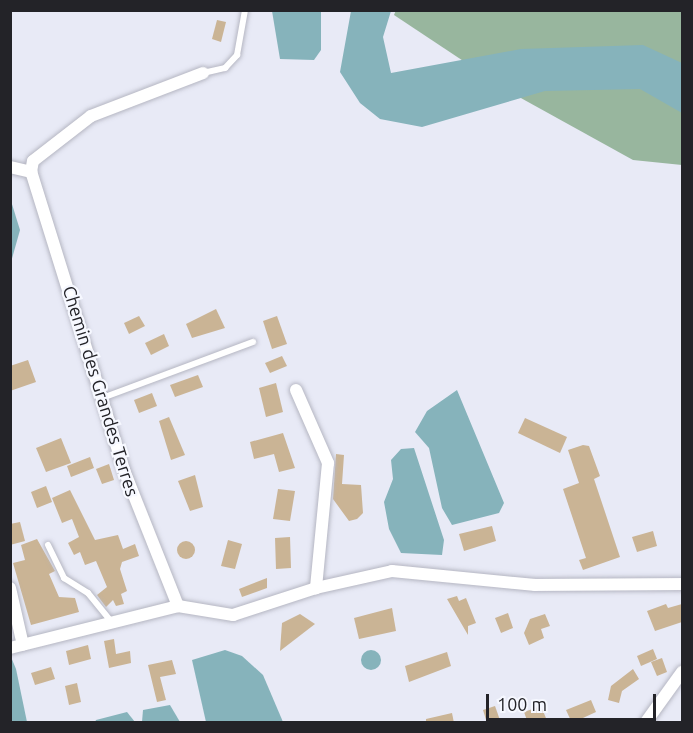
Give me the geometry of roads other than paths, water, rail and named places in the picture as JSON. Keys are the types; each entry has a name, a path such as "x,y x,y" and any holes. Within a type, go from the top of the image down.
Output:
{"street":[{"path":"10,167 31,172 33,161 92,116 203,73"},
{"name":"Chemin des Grandes Terres","path":"31,172 105,397 125,473 178,606"},
{"path":"296,390 328,464 316,588"},
{"path":"10,588 17,646 178,606 233,615 316,588 392,572 535,585 682,584"},
{"path":"646,723 682,672"}],"lane":[{"path":"203,73 225,68 237,55 245,10"},
{"path":"105,397 253,342"},
{"path":"48,545 64,578 88,593 111,621"}],"water":[{"path":"272,11 321,11 321,50 314,60 280,59"},
{"path":"351,11 391,11 383,37 391,73 521,49 643,45 682,63 682,113 640,89 545,91 422,127 380,119 360,103 340,72"},
{"path":"11,201 20,230 11,262"},
{"path":"457,390 504,503 499,513 452,525 442,508 429,448 415,432 427,411"},
{"path":"414,448 444,540 442,555 401,553 389,529 384,502 393,479 391,460 401,449"},
{"path":"225,650 242,656 263,675 283,722 206,722 192,660"},
{"path":"367,650 375,650 381,656 381,664 375,670 367,670 361,664 361,656"},
{"path":"11,657 16,669 27,722 11,722"},
{"path":"170,705 180,722 142,722 143,710"},
{"path":"127,712 135,722 95,722 96,720"}]}
